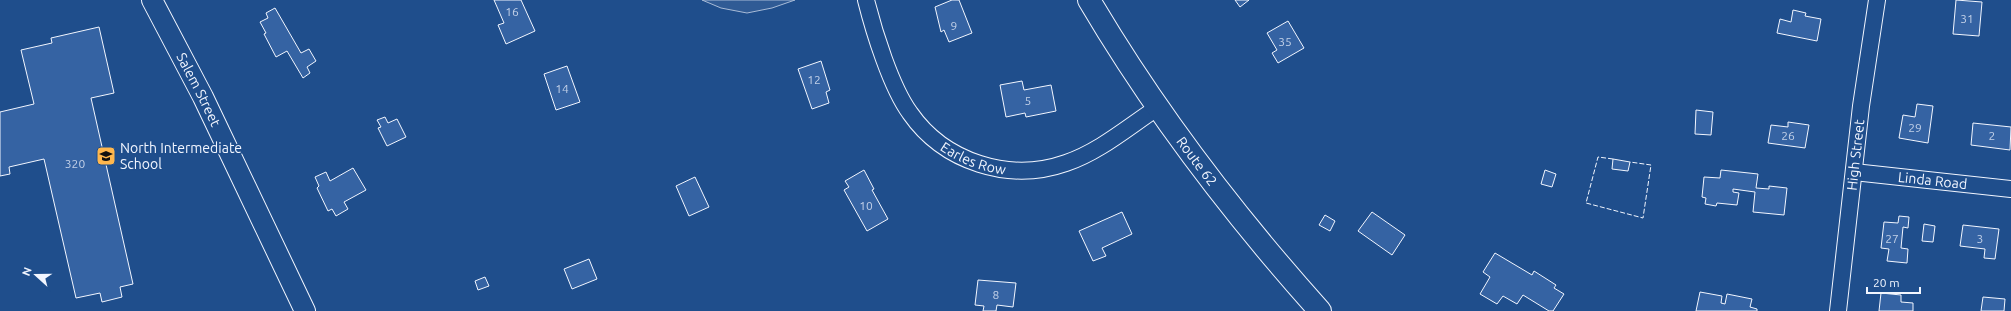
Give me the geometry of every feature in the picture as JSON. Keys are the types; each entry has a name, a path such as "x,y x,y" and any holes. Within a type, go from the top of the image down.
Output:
{"main road":[{"name":"Route 62","path":"1089,0 1157,108 1212,183 1320,311"}],"street":[{"name":"Salem Street","path":"152,0 203,97 305,311"},
{"name":"Earles Row","path":"866,0 893,81 909,112 933,139 948,149 980,164 1008,170 1032,170 1066,163 1098,147 1157,108"},
{"name":"High Street","path":"1838,311 1854,172 1877,0"},
{"name":"Linda Road","path":"1854,172 2011,189"}],"shaded area":[{"path":"702,0 795,0 772,8 747,13 721,8"}],"building":[{"path":"494,0 521,0 535,31 506,44 498,25 504,23"},
{"path":"952,0 959,0 972,33 949,42 944,30 941,32 935,7"},
{"path":"1235,0 1249,0 1240,7"},
{"path":"1956,0 1982,2 1979,36 1953,34"},
{"path":"275,8 301,53 309,49 316,61 307,67 310,73 303,78 287,51 276,57 264,34 266,33 260,22 268,18 266,13"},
{"path":"1793,10 1806,13 1805,16 1821,19 1817,41 1777,33 1780,19 1791,22"},
{"path":"1288,21 1304,48 1278,63 1272,53 1277,50 1267,33"},
{"path":"99,27 114,93 91,98 133,284 120,287 122,297 102,302 100,293 76,298 44,159 9,167 10,174 0,176 0,112 34,104 21,50 52,43 51,38"},
{"path":"821,61 830,90 826,92 829,103 812,109 798,69"},
{"path":"567,66 580,102 556,110 544,74"},
{"path":"1022,81 1024,90 1051,85 1056,111 1026,117 1025,113 1006,117 1000,85"},
{"path":"1917,104 1933,106 1928,143 1899,138 1903,115 1915,117"},
{"path":"1696,110 1713,112 1711,135 1695,134"},
{"path":"385,117 388,123 397,119 406,137 387,146 378,128 381,127 377,120"},
{"path":"1788,122 1809,125 1805,148 1768,143 1771,125 1788,127"},
{"path":"1973,123 2011,127 2010,150 1971,145"},
{"path":"1613,159 1630,162 1628,171 1612,169"},
{"path":"353,168 366,190 344,202 348,209 336,216 332,209 328,211 317,188 319,186 315,177 326,172 330,181"},
{"path":"864,170 874,189 872,190 888,219 867,231 844,190 849,187 845,181"},
{"path":"1545,170 1556,174 1552,187 1541,184"},
{"path":"1721,170 1758,174 1756,188 1769,189 1769,186 1787,188 1784,215 1753,212 1755,192 1733,189 1733,192 1739,193 1737,205 1717,203 1716,206 1705,204 1706,198 1702,197 1704,177 1720,178"},
{"path":"695,177 709,207 689,216 676,186"},
{"path":"1122,212 1132,234 1102,248 1106,256 1093,261 1079,231"},
{"path":"1372,212 1405,235 1392,255 1358,231"},
{"path":"1325,215 1335,221 1330,231 1319,225"},
{"path":"1899,216 1909,217 1908,228 1903,227 1901,248 1908,249 1907,263 1887,261 1889,249 1881,248 1884,222 1898,223"},
{"path":"1924,224 1935,226 1933,242 1922,241"},
{"path":"1963,225 1999,229 1995,259 1984,258 1985,249 1960,246"},
{"path":"1495,253 1532,275 1534,271 1556,285 1554,288 1564,294 1553,311 1549,311 1523,295 1517,304 1503,296 1497,304 1480,294 1490,277 1483,272"},
{"path":"589,259 597,279 572,289 564,269"},
{"path":"485,277 489,286 478,290 475,281"},
{"path":"978,280 1016,283 1013,307 997,305 996,311 983,311 984,306 975,305"},
{"path":"1700,292 1722,296 1721,303 1725,304 1727,294 1752,299 1750,307 1757,309 1757,311 1696,311"},
{"path":"1881,293 1901,295 1901,302 1913,303 1913,311 1879,311"},
{"path":"1983,297 2005,299 2004,311 1981,311"}],"fence":[{"path":"1613,159 1598,157 1586,203 1643,218 1651,165 1630,162"}],"place":[{"name":"North Intermediate School","path":"106,156"}]}
